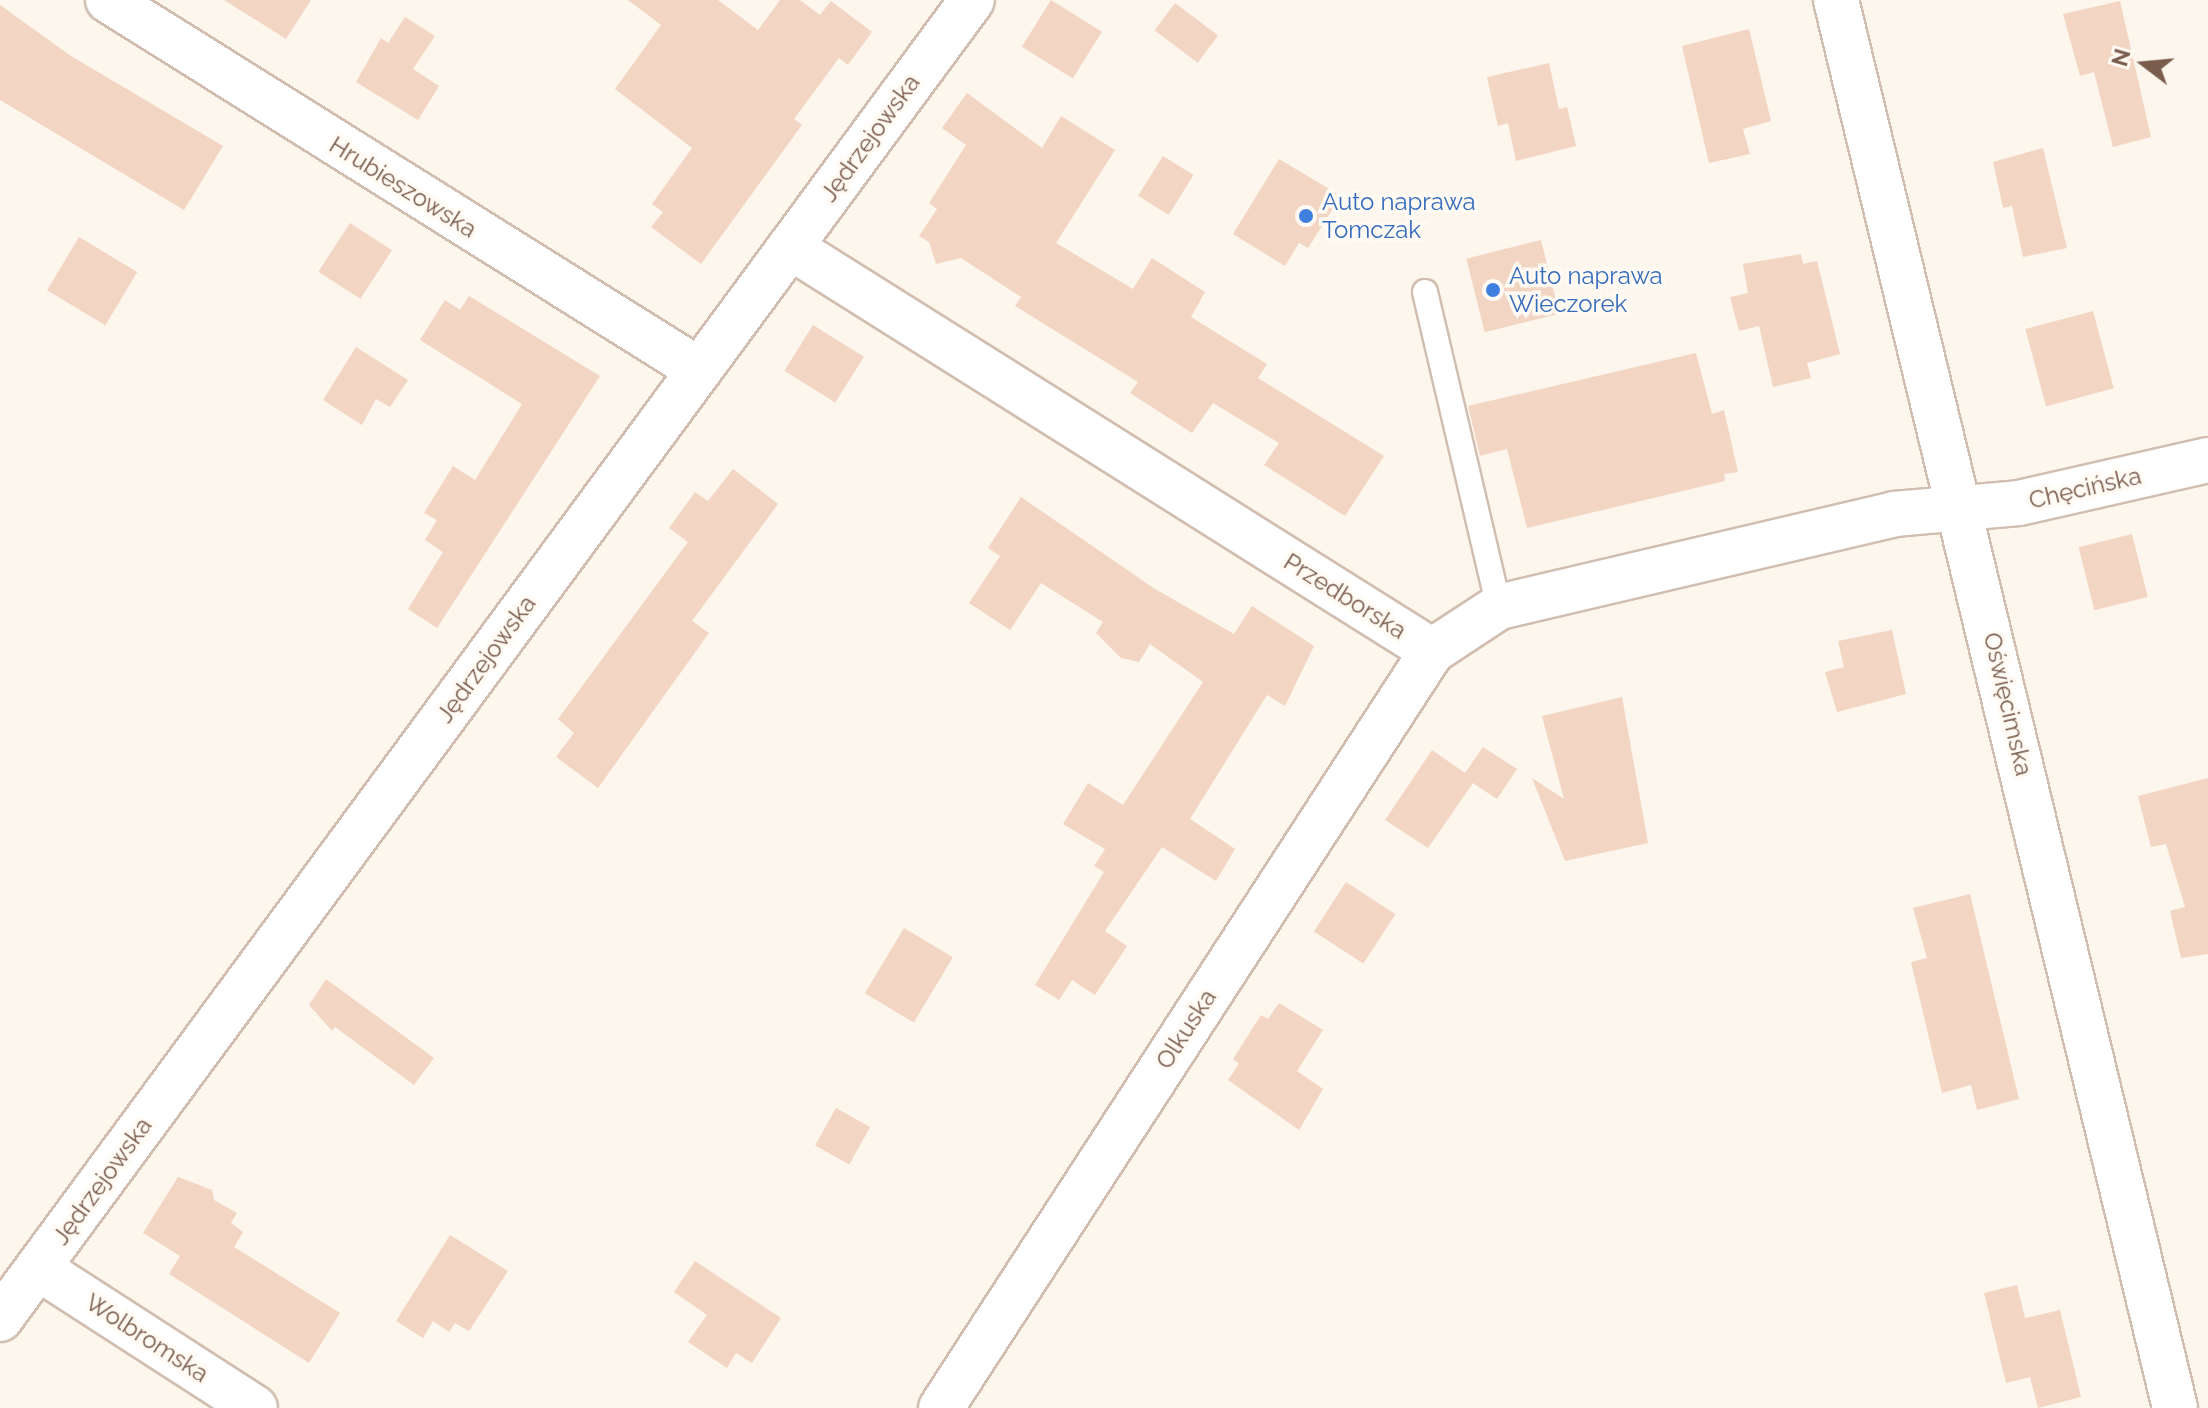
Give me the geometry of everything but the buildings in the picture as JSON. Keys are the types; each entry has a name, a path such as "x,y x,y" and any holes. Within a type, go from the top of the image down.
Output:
{"street":[{"name":"Hrubieszowska","path":"108,0 164,15 699,370"},
{"name":"Jędrzejowska","path":"0,1319 972,0"},
{"name":"Oświęcimska","path":"1836,0 1961,508 2175,1408"},
{"name":"Przedborska","path":"790,247 1432,651 1499,607 1894,514 1961,508"},
{"name":"Chęcińska","path":"1961,508 2019,503 2208,460"},
{"name":"Olkuska","path":"941,1408 1432,651"},
{"name":"Wolbromska","path":"38,1268 255,1408"}],"lane":[{"path":"1425,292 1499,607"}],"place":[{"name":"Auto naprawa Tomczak","path":"1306,216"},
{"name":"Auto naprawa Wieczorek","path":"1493,290"}]}
